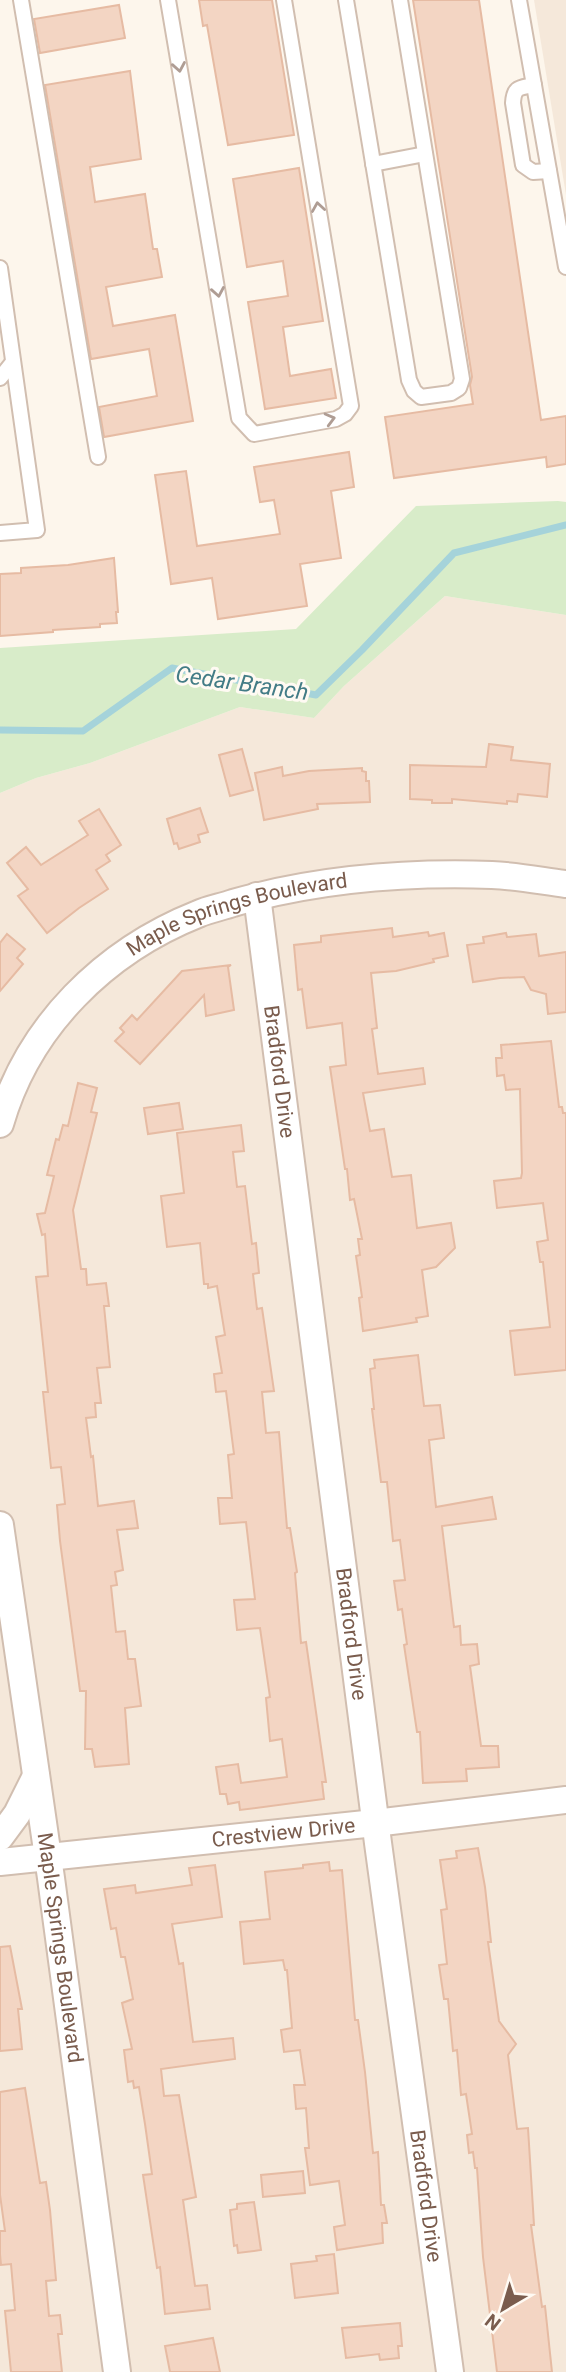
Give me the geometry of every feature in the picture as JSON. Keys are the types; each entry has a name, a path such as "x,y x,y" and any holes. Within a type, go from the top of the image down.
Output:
{"street":[{"name":"Maple Springs Boulevard","path":"0,1124 16,1077 55,1017 96,975 121,955 198,914 257,896 315,885 382,877 494,875 566,884"},
{"name":"Bradford Drive","path":"257,896 375,1823 450,2372"},
{"name":"Maple Springs Boulevard","path":"0,1525 48,1857 117,2372"},
{"path":"0,1837 17,1814 36,1776"},
{"name":"Crestview Drive","path":"0,1862 566,1800"}],"lane":[{"path":"21,0 98,457"},
{"path":"168,0 239,418 254,434 336,419 351,407 284,0"},
{"path":"346,0 408,380 421,397 451,393 459,388 462,379 400,0"},
{"path":"519,0 566,267"},
{"path":"534,85 518,88 514,93 513,103 523,165 533,172 549,172"},
{"path":"373,164 425,154"},
{"path":"0,268 37,530 0,533"},
{"path":"0,378 13,362"}],"shaded area":[{"path":"534,0 566,0 566,195"},
{"path":"445,596 566,615 566,2372 0,2372 0,793 36,778 90,763 240,707 314,718 344,686"}],"green space":[{"path":"566,502 566,615 445,596 344,686 314,718 240,707 90,763 36,778 0,793 0,648 296,629 416,506"}],"building":[{"path":"199,0 272,0 294,135 228,145 207,25 203,26"},
{"path":"413,0 479,0 541,420 566,416 566,464 547,467 546,457 394,478 385,417 473,404 470,385 472,377"},
{"path":"119,5 125,38 40,53 34,19"},
{"path":"130,71 141,159 90,167 95,202 145,194 153,249 157,249 162,277 106,287 113,326 175,315 193,421 104,437 99,407 157,396 149,349 91,359 45,85"},
{"path":"299,168 323,321 283,327 290,376 331,369 336,398 265,409 248,302 288,296 283,261 247,267 233,179"},
{"path":"349,452 354,487 331,491 341,558 300,564 307,606 218,619 212,578 171,584 155,475 186,471 197,546 280,534 274,500 260,502 254,467"},
{"path":"114,558 117,623 0,636 0,574 21,573 21,568"},
{"path":"489,744 513,747 511,760 550,764 547,797 518,794 517,802 507,801 507,804 452,799 452,803 432,803 432,800 410,799 410,765 486,767"},
{"path":"242,749 253,790 230,796 219,755"},
{"path":"282,767 283,776 309,771 362,768 362,771 366,772 366,781 369,781 370,802 317,804 318,809 264,820 255,773"},
{"path":"200,808 208,832 198,835 200,842 179,849 177,843 174,844 167,819"},
{"path":"99,809 121,845 106,855 110,861 96,870 108,889 47,933 18,896 28,889 7,863 26,847 41,865 88,835 79,821"},
{"path":"392,928 393,937 428,932 429,936 444,933 448,956 396,971 371,973 377,1028 372,1029 378,1074 423,1068 425,1084 363,1093 370,1131 384,1129 392,1177 411,1175 417,1228 451,1223 455,1248 436,1267 422,1270 428,1316 416,1318 417,1322 363,1331 359,1298 362,1297 356,1256 360,1255 358,1239 362,1239 354,1199 350,1200 330,1067 346,1065 342,1023 307,1028 302,989 298,990 294,945 321,942 321,936"},
{"path":"506,933 507,937 536,934 539,956 566,952 566,1012 548,1014 546,994 531,990 524,977 473,982 467,945 484,943 483,937"},
{"path":"7,934 25,949 17,958 23,964 0,991 0,943"},
{"path":"231,965 228,967 234,1010 206,1016 204,995 140,1064 115,1041 124,1032 120,1028 132,1015 137,1020 182,971"},
{"path":"551,1041 559,1107 566,1113 566,1370 515,1375 510,1331 550,1327 543,1262 540,1262 537,1242 548,1240 543,1203 497,1208 494,1181 521,1178 522,1173 520,1089 506,1090 504,1075 497,1076 496,1058 502,1058 501,1045"},
{"path":"78,1083 97,1088 91,1112 97,1113 73,1210 81,1269 86,1269 87,1285 106,1283 109,1306 104,1306 110,1367 97,1368 101,1403 95,1403 96,1417 86,1418 91,1457 93,1456 98,1506 134,1501 138,1528 117,1530 123,1570 115,1572 117,1585 111,1586 116,1632 125,1631 128,1659 135,1659 141,1706 125,1708 129,1764 95,1767 92,1749 85,1749 86,1691 80,1691 60,1541 57,1505 65,1504 61,1467 51,1468 43,1392 48,1392 36,1277 48,1276 45,1234 42,1235 37,1214 45,1213 54,1176 47,1175 56,1139 59,1140 63,1125 68,1126"},
{"path":"179,1103 183,1129 148,1134 144,1108"},
{"path":"241,1125 244,1151 233,1152 237,1187 245,1186 252,1244 256,1243 259,1273 253,1274 257,1309 262,1308 274,1391 262,1392 266,1433 279,1432 287,1528 290,1528 297,1572 301,1643 306,1642 326,1782 322,1782 324,1799 240,1810 239,1802 228,1804 226,1794 220,1794 216,1767 238,1764 241,1783 287,1777 282,1739 270,1741 266,1698 270,1697 260,1628 237,1630 234,1600 255,1599 246,1522 220,1524 218,1498 232,1498 228,1455 234,1454 226,1391 216,1392 214,1374 222,1373 216,1337 225,1335 217,1286 208,1288 208,1284 204,1284 200,1243 167,1247 161,1196 184,1193 177,1133"},
{"path":"418,1355 424,1406 440,1405 444,1438 429,1440 436,1507 492,1497 496,1519 442,1526 454,1627 460,1626 461,1645 477,1644 479,1664 470,1666 481,1746 498,1746 499,1767 466,1769 467,1781 423,1783 420,1732 417,1732 404,1645 407,1644 402,1609 398,1610 394,1581 405,1580 400,1540 393,1541 387,1482 381,1482 372,1409 370,1369 375,1368 374,1360"},
{"path":"478,1848 485,1887 491,1942 488,1942 499,2021 516,2044 508,2055 517,2129 528,2128 534,2225 531,2225 542,2307 545,2306 552,2372 497,2372 483,2257 477,2168 473,2152 469,2153 467,2135 472,2134 466,2094 461,2095 457,2050 453,2051 448,1999 444,1999 439,1965 447,1964 441,1910 447,1909 440,1860 457,1858 456,1851"},
{"path":"329,1862 330,1871 342,1870 355,2020 358,2020 373,2153 378,2152 381,2205 384,2205 387,2223 382,2223 383,2243 337,2250 334,2227 345,2225 339,2181 310,2185 305,2148 309,2148 306,2108 296,2109 294,2085 305,2085 300,2050 284,2052 281,2030 292,2028 287,1970 283,1960 244,1964 240,1922 270,1919 265,1872"},
{"path":"215,1865 222,1917 172,1924 179,1964 183,1963 193,2042 233,2038 235,2059 161,2069 164,2096 179,2095 196,2197 183,2200 195,2286 207,2285 210,2309 165,2314 160,2267 157,2268 143,2175 152,2174 145,2124 139,2087 134,2088 133,2081 128,2082 124,2050 132,2049 122,2003 133,1999 116,1928 111,1929 104,1889 135,1885 136,1893 192,1885 189,1868"},
{"path":"10,1946 22,2009 18,2009 22,2049 0,2051 0,1947"},
{"path":"25,2088 40,2183 46,2182 50,2210 56,2280 46,2281 49,2316 60,2315 62,2334 58,2334 62,2372 11,2372 5,2311 15,2310 11,2264 1,2265 0,2254 0,2231 5,2231 0,2195 0,2092"},
{"path":"303,2171 305,2193 263,2197 261,2175"},
{"path":"254,2202 261,2250 238,2253 237,2245 234,2246 230,2210 237,2209 237,2204"},
{"path":"334,2254 338,2293 295,2298 291,2264 317,2261 316,2256"},
{"path":"400,2323 402,2346 398,2346 399,2358 380,2360 379,2354 346,2358 342,2328"},
{"path":"213,2338 220,2372 170,2372 165,2346"}],"waterway":[{"name":"Cedar Branch","path":"0,730 83,731 172,668 316,695 454,553 566,525"}]}
